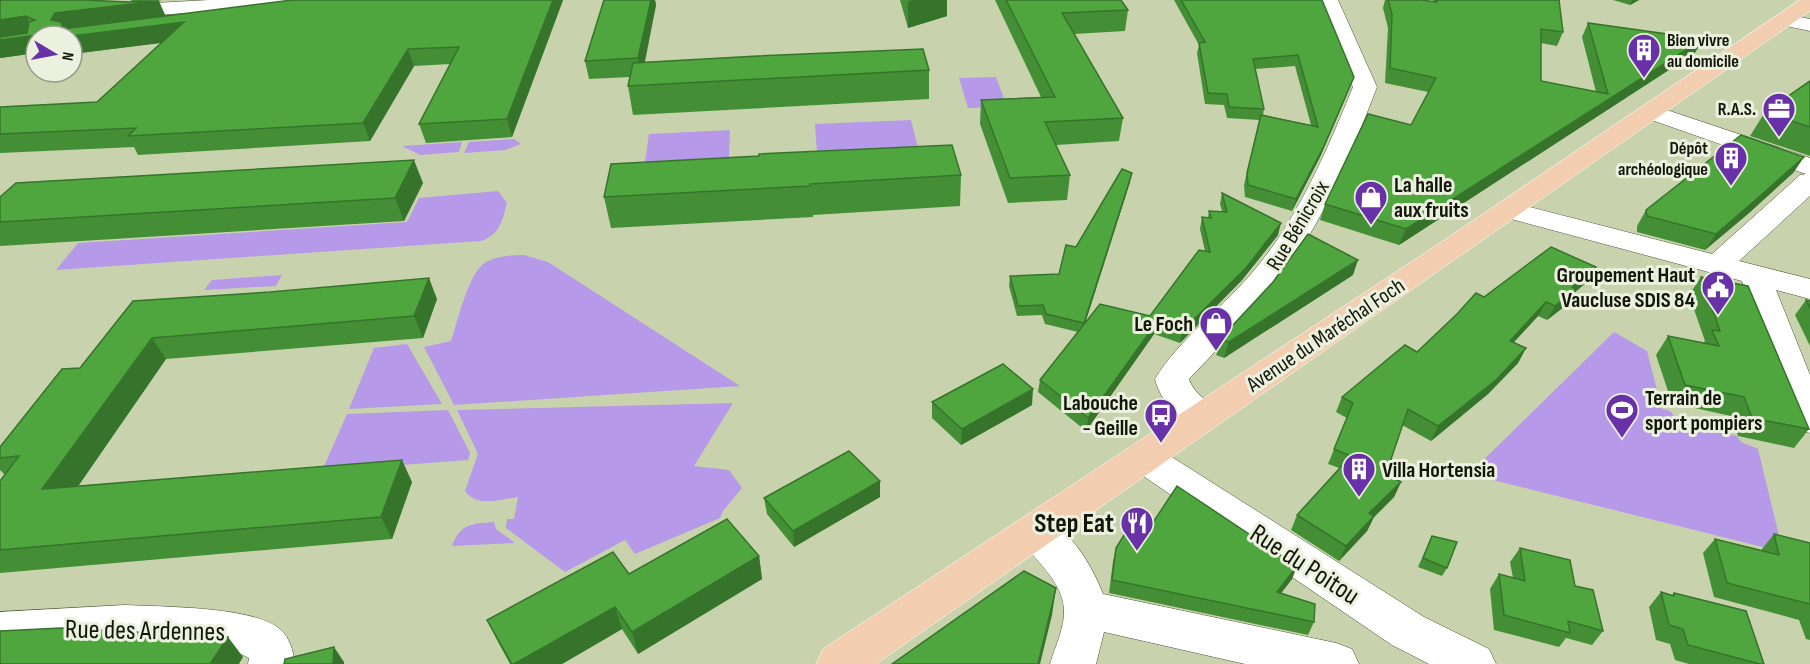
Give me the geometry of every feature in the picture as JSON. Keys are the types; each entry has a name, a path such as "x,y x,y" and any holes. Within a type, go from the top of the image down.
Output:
{"main road":[{"name":"Avenue du Maréchal Foch","path":"839,664 1510,210 1810,2"},
{"path":"126,30 310,6"}],"street":[{"path":"38,0 36,4 40,5 136,10 285,2 289,9"},
{"name":"Rue Bénicroix","path":"1202,417 1176,393 1172,379 1177,370 1255,291 1280,258 1328,175 1365,87 1328,0"},
{"path":"1784,20 1810,25"},
{"path":"1652,112 1810,167"},
{"path":"1716,266 1810,181"},
{"path":"1510,210 1810,289"},
{"path":"1756,276 1769,317 1810,420"},
{"name":"Rue du Poitou","path":"1143,457 1408,631 1473,664"},
{"path":"1035,530 1053,547 1064,562 1086,609 1073,664"},
{"path":"1086,609 1336,664"},
{"name":"Rue des Ardennes","path":"0,631 125,624 243,633 265,644 272,656 271,664"}],"shaded area":[{"path":"996,77 1007,107 968,108 959,78"},
{"path":"911,120 918,148 817,154 815,124"},
{"path":"730,130 729,157 645,162 649,134"},
{"path":"514,139 521,144 505,150 464,153 469,142"},
{"path":"462,142 459,152 420,155 402,146"},
{"path":"498,191 507,203 504,216 496,231 481,241 56,270 78,243 407,222 419,198"},
{"path":"524,255 548,262 740,386 454,405 424,347 451,341 468,289 483,264 498,258"},
{"path":"282,275 276,286 204,290 212,280"},
{"name":"Terrain de sport pompiers","path":"1614,332 1647,351 1662,409 1670,411 1679,422 1737,436 1741,442 1758,449 1783,552 1469,474"},
{"path":"407,344 442,404 349,409 374,348"},
{"path":"733,403 694,466 729,470 742,488 720,518 635,554 625,540 565,572 506,528 507,519 514,519 518,497 482,501 465,491 478,454 457,410"},
{"path":"448,410 470,453 468,460 322,471 347,414"},
{"path":"494,522 496,529 515,543 452,546 459,533 468,526"}],"building":[{"path":"0,0 159,1 55,13 51,20 62,24 29,24 35,20 26,16 0,20"},
{"path":"292,0 553,0 507,119 419,124 459,47 408,49 363,123 128,136 136,128 0,134 0,107 97,102 184,22 84,34 84,26"},
{"path":"604,0 651,0 638,58 585,61"},
{"path":"1006,0 1121,0 1128,10 1062,13 1123,118 1045,122 1070,175 1010,178 981,100 1055,97"},
{"path":"1181,0 1322,0 1354,77 1324,146 1296,199 1248,185 1247,173 1261,115 1318,127 1298,55 1253,59 1264,109 1229,107 1227,94 1208,93 1199,43 1205,42"},
{"path":"1388,0 1437,2 1437,0 1559,0 1563,32 1541,29 1541,81 1608,94 1588,23 1703,39 1406,229 1325,204 1368,114 1411,125 1436,78 1390,68 1392,14"},
{"path":"24,33 24,37 0,40 0,37"},
{"path":"923,49 929,70 628,86 633,63"},
{"path":"1810,81 1810,127 1765,112"},
{"path":"1741,135 1804,157 1716,234 1647,216 1646,210"},
{"path":"952,145 961,175 604,197 611,164"},
{"path":"414,160 395,198 0,222 0,197 16,183"},
{"path":"1122,169 1132,173 1084,323 1046,314 1043,305 1018,306 1010,276 1059,274 1066,245 1076,247"},
{"path":"1222,193 1281,223 1246,268 1183,330 1157,322 1088,418 1040,380 1100,304 1150,316 1199,250 1210,252 1202,217 1211,218 1209,211 1227,212"},
{"path":"1308,234 1358,260 1229,342 1220,339 1273,282"},
{"path":"1551,247 1596,267 1572,287 1576,289 1555,306 1546,302 1510,341 1526,348 1496,380 1438,426 1408,409 1386,474 1401,482 1369,513 1374,516 1346,546 1297,515 1351,456 1334,449 1353,403 1342,397 1405,345 1417,352 1476,293 1484,297"},
{"path":"1701,277 1748,286 1809,429 1752,418 1744,397 1685,385 1668,336 1719,346 1712,330 1720,331"},
{"path":"429,278 414,316 152,338 42,489 402,460 381,517 0,550 0,481 19,456 0,458 0,447 62,369 80,368 133,301"},
{"path":"1003,364 1033,389 962,429 932,402"},
{"path":"849,451 880,481 793,531 764,498"},
{"path":"1177,486 1297,566 1277,592 1315,604 1314,622 1112,580 1116,548 1134,519 1150,527"},
{"path":"727,519 759,556 632,632 615,607 512,664 487,620 613,552 629,574"},
{"path":"1774,534 1810,543 1810,604 1727,583 1715,539 1779,555"},
{"path":"1432,536 1457,542 1447,568 1423,558"},
{"path":"1520,548 1570,560 1575,586 1593,590 1603,631 1568,621 1570,633 1504,615 1499,574 1525,581"},
{"path":"1024,571 1056,588 1038,664 892,664"},
{"path":"1661,592 1674,596 1674,593 1746,611 1764,664 1688,645 1683,629 1669,625"},
{"path":"61,628 228,637 210,664 0,664 0,631"},
{"path":"334,647 333,664 284,664 285,659"}],"place":[{"name":"Bien vivre au domicile","path":"1644,79"},
{"name":"R.A.S.","path":"1779,138"},
{"name":"Dépôt archéologique","path":"1731,187"},
{"name":"La halle aux fruits","path":"1371,226"},
{"name":"Groupement Haut Vaucluse SDIS 84","path":"1718,316"},
{"name":"Le Foch","path":"1216,352"},
{"name":"Terrain de sport pompiers","path":"1622,439"},
{"name":"Labouche - Geille","path":"1161,444"},
{"name":"Villa Hortensia","path":"1359,498"},
{"name":"Step Eat","path":"1137,552"}]}
